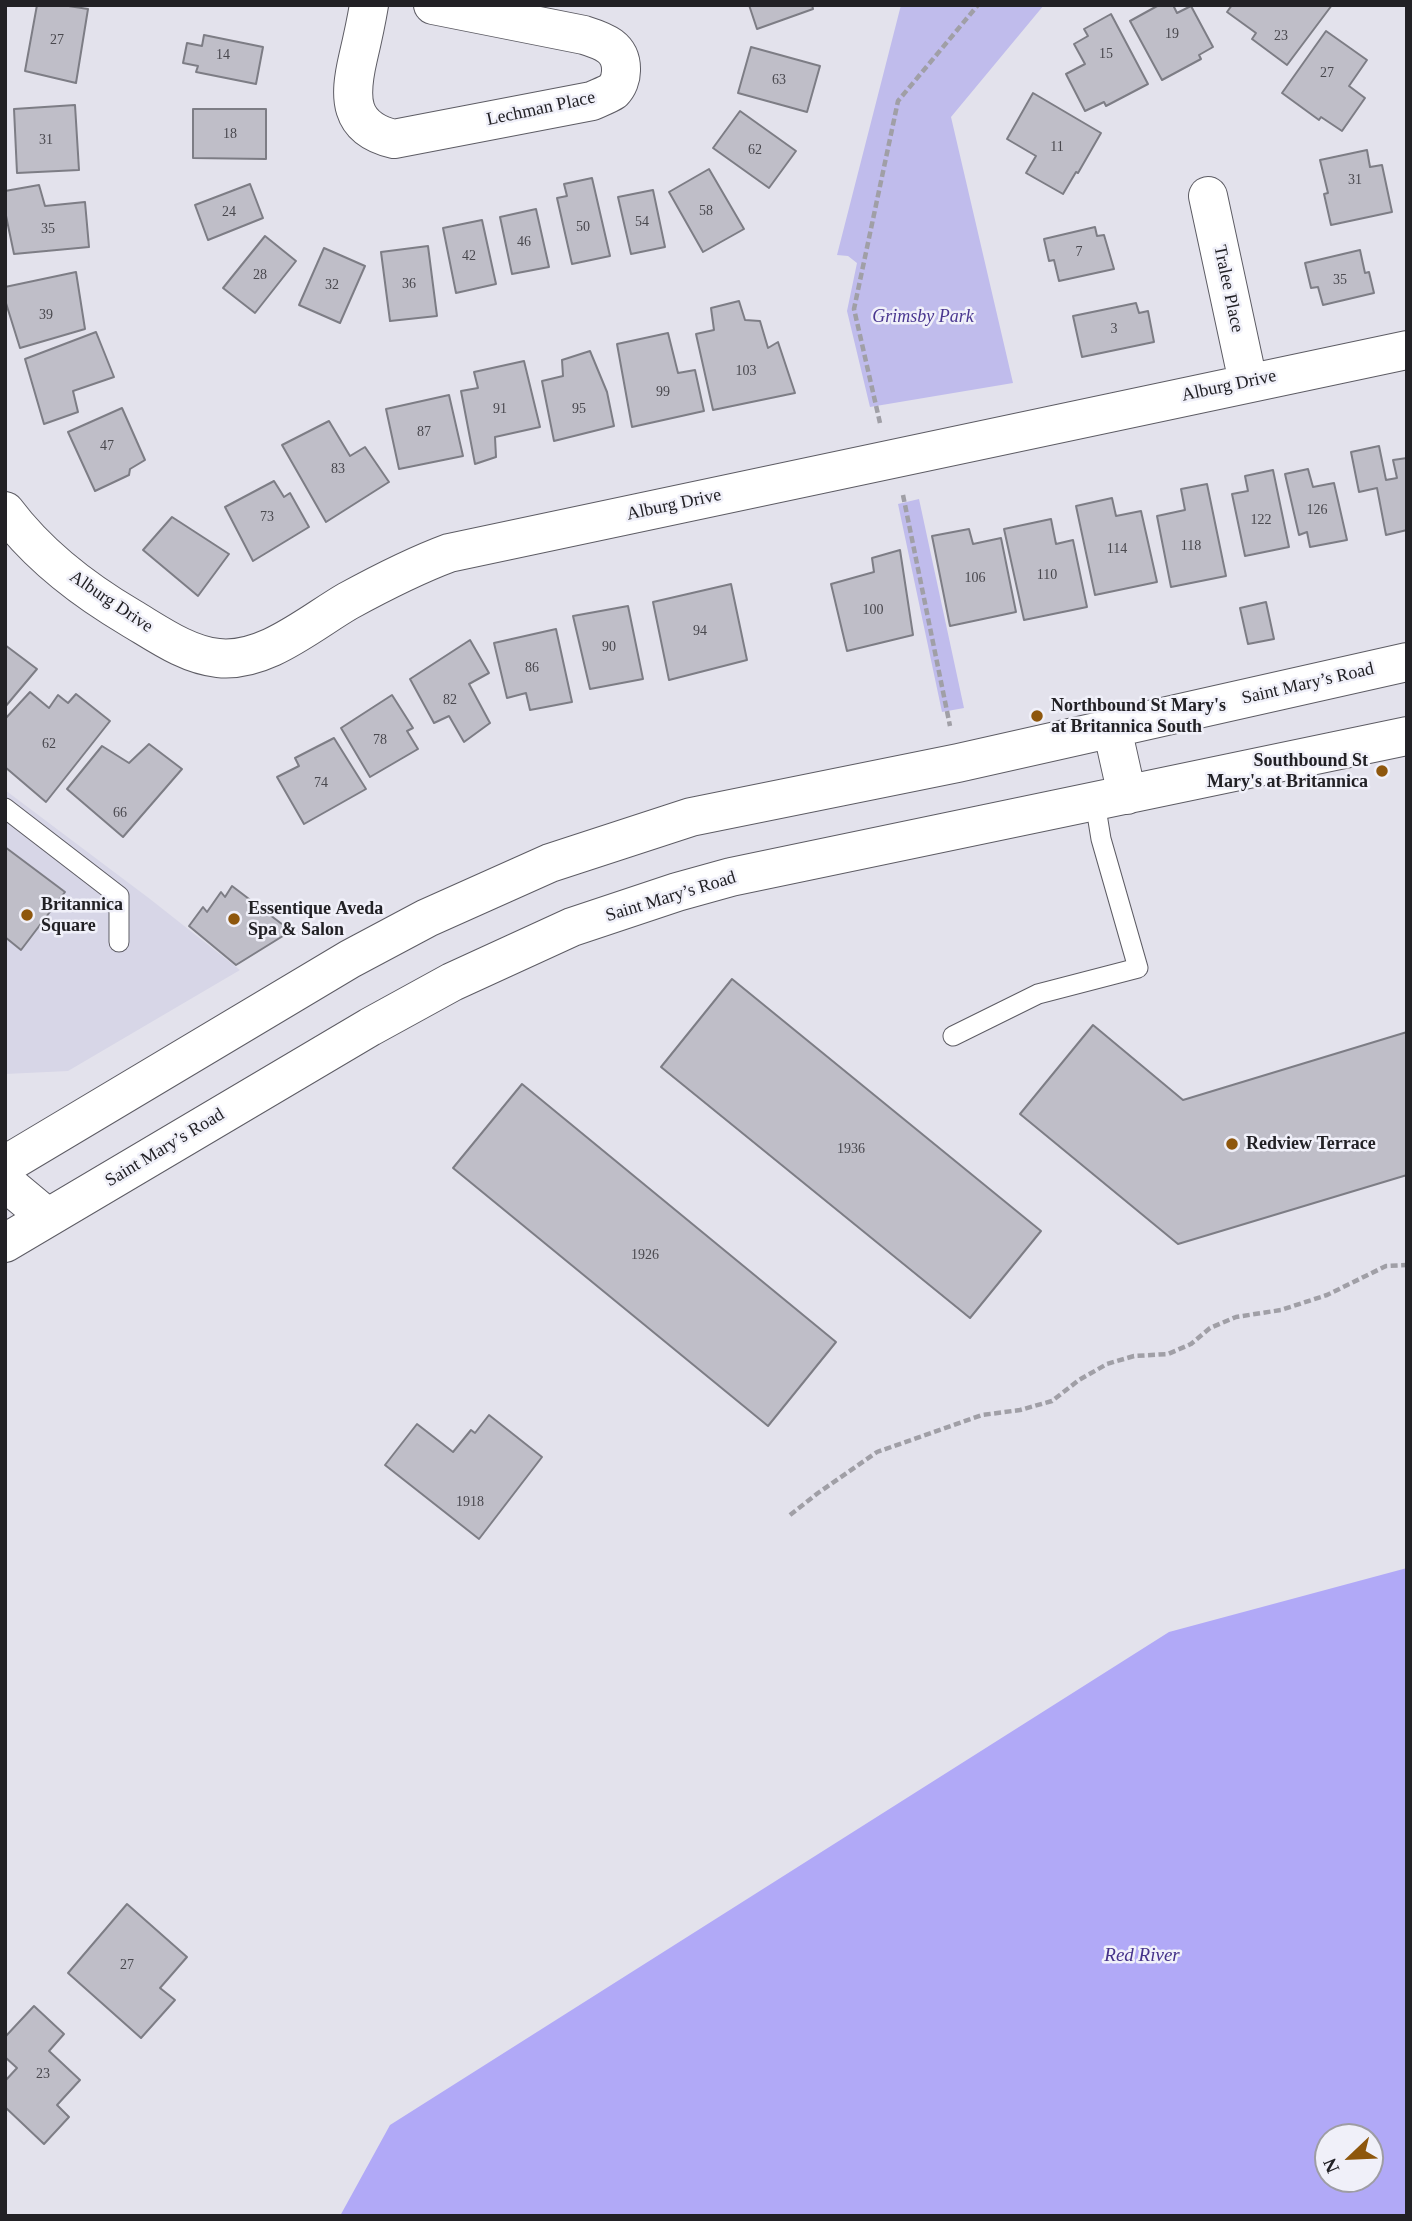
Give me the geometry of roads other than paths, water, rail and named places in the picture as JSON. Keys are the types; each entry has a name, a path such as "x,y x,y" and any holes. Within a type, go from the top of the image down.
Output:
{"main road":[{"name":"Lechman Place","path":"369,5 352,85 352,103 360,120 379,135 394,139 592,101 613,91 621,78 621,63 616,50 607,42 433,5"},
{"name":"Tralee Place","path":"1209,196 1248,382"},
{"name":"Alburg Drive","path":"5,511 61,568 96,596 178,645 201,655 220,659 240,657 264,650 290,637 383,582 449,552 1407,350"},
{"name":"Saint Mary’s Road","path":"5,1165 350,959 493,887 618,839 691,817 958,763 1407,662"},
{"path":"1111,799 1112,728"},
{"name":"Saint Mary’s Road","path":"5,1243 370,1027 452,982 572,927 731,877 1407,736"},
{"path":"5,1182 47,1217"}],"lane":[{"path":"953,1036 1038,994 1138,968 1101,839 1111,799"},
{"path":"5,808 119,896 119,942"}],"water":[{"name":"Red River","path":"1407,1568 1407,2216 340,2216 390,2125 1169,1632"}],"place":[{"name":"Northbound St Mary's at Britannica South","path":"1037,716"},
{"name":"Southbound St Mary's at Britannica","path":"1382,771"},
{"name":"Britannica Square","path":"27,915"},
{"name":"Essentique Aveda Spa & Salon","path":"234,919"},
{"name":"Redview Terrace","path":"1232,1144"}],"park label":[{"name":"Grimsby Park","path":"923,317"}]}
